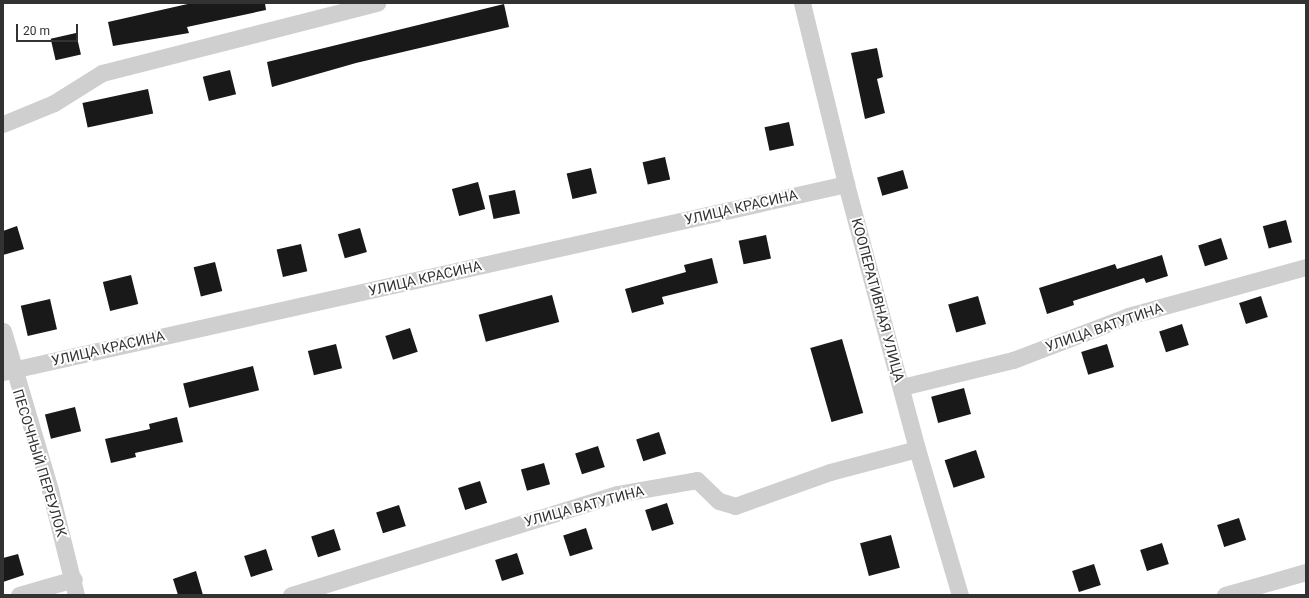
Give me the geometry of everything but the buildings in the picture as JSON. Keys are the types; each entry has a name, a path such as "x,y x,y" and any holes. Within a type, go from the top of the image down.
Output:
{"street":[{"path":"3,124 54,103 102,73 377,3"},
{"name":"КООПЕРАТИВНАЯ УЛИЦА","path":"802,3 846,184 902,387 917,450 960,595"},
{"name":"УЛИЦА КРАСИНА","path":"8,370 846,184"},
{"name":"УЛИЦА ВАТУТИНА","path":"902,387 1013,360 1128,316 1306,267"},
{"name":"ПЕСОЧНЫЙ ПЕРЕУЛОК","path":"3,331 8,370 75,587"},
{"name":"УЛИЦА ВАТУТИНА","path":"291,595 617,494 697,480 719,501 735,506 830,472 917,450"},
{"path":"1225,595 1306,572"},
{"path":"19,595 75,587"}]}
